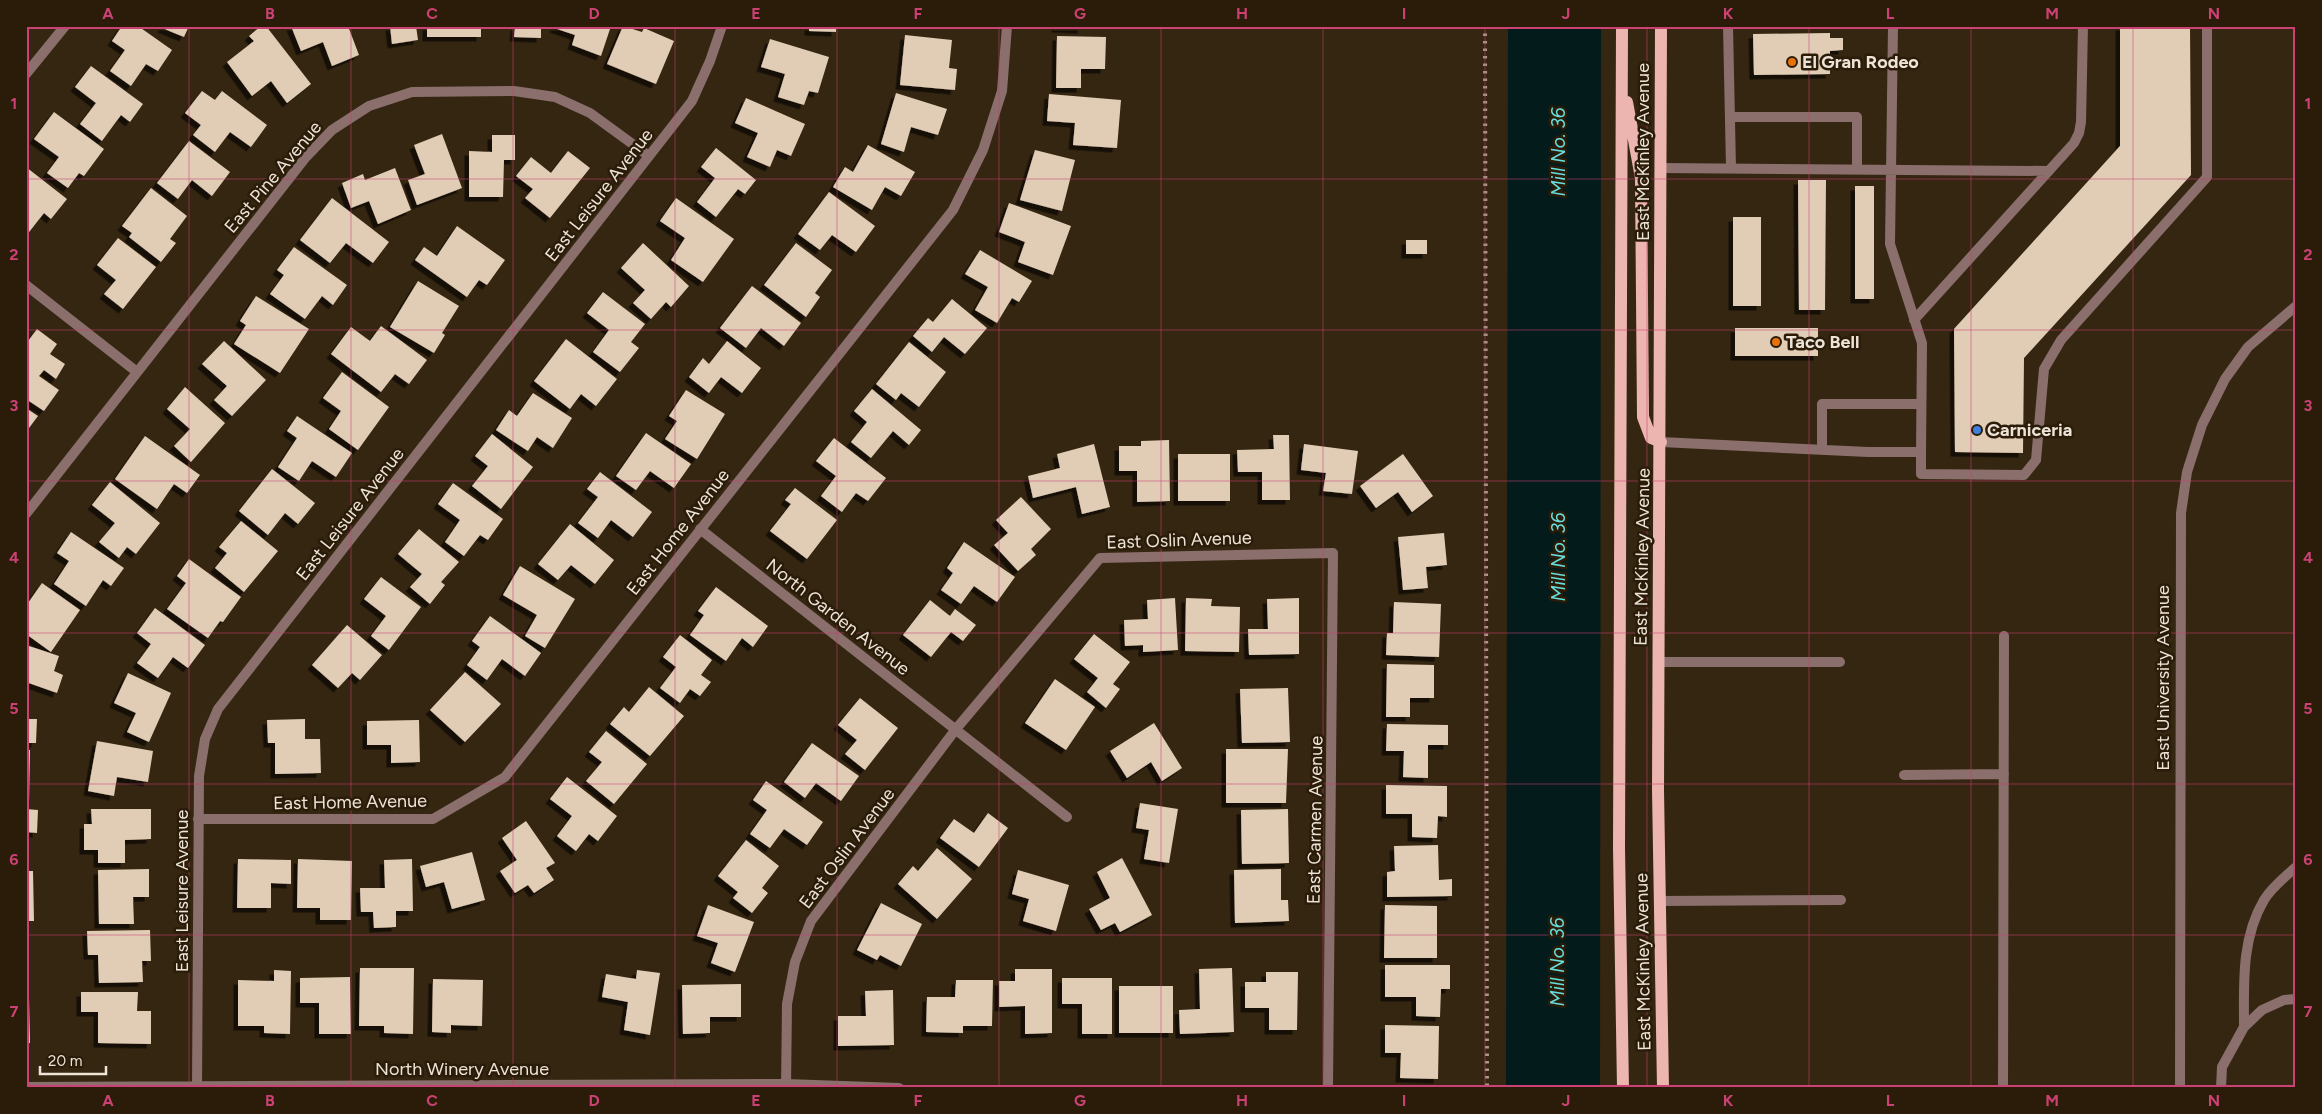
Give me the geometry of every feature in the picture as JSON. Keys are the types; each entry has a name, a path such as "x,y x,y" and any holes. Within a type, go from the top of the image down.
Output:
{"main road":[{"name":"East McKinley Avenue","path":"1622,26 1619,848 1624,1088"},
{"name":"East McKinley Avenue","path":"1661,26 1661,442 1658,662 1663,1088"},
{"path":"1622,73 1641,178 1643,417 1652,438 1661,442"}],"street":[{"path":"26,74 65,26"},
{"name":"East Leisure Avenue","path":"197,1087 199,776 205,739 218,709 692,101 710,61 722,26"},
{"name":"East Home Avenue","path":"198,819 433,819 504,777 953,210 983,150 1002,91 1007,26"},
{"path":"1728,26 1731,168"},
{"path":"1893,26 1890,244 1922,343 1921,474 2024,475 2036,460 2044,369 2052,354 2061,340 2207,177 2207,26"},
{"path":"1914,320 2074,143 2079,133 2082,26"},
{"name":"East Pine Avenue","path":"26,514 306,157 332,130 369,106 412,92 514,91 555,97 590,113 649,156"},
{"path":"1730,117 1857,117 1857,169"},
{"path":"1661,168 2048,171"},
{"path":"26,286 137,372"},
{"name":"East University Avenue","path":"2180,1088 2181,513 2187,472 2202,425 2225,380 2248,347 2294,310"},
{"path":"1822,450 1822,404 1921,404"},
{"path":"1661,442 1822,450 1921,452"},
{"name":"North Garden Avenue","path":"700,529 956,730"},
{"name":"East Oslin Avenue","path":"786,1086 787,1004 795,962 811,921 956,730 1100,558 1333,552"},
{"name":"East Carmen Avenue","path":"1328,1088 1333,552"},
{"path":"2002,1088 2004,636"},
{"path":"1658,662 1840,662"},
{"path":"956,730 1067,817"},
{"path":"1904,775 2004,774"},
{"path":"2244,1027 2245,960 2248,938 2264,900 2296,867"},
{"path":"1660,901 1841,900"},
{"path":"2221,1088 2222,1067 2244,1027 2262,1010 2284,1000 2296,999"},
{"name":"North Winery Avenue","path":"26,1087 786,1086 899,1088"}],"water":[{"name":"Mill No. 36","path":"1508,26 1601,26 1600,1088 1506,1088"}],"building":[{"path":"122,26 138,26 172,50 158,71 146,64 131,86 110,71 125,50 112,41"},
{"path":"163,26 189,26 184,37 162,28"},
{"path":"261,26 266,26 311,84 287,103 271,81 252,96 227,62 254,41 249,36"},
{"path":"291,26 348,26 359,55 332,66 323,42 301,51"},
{"path":"390,26 416,26 418,40 392,44"},
{"path":"427,26 481,26 481,37 427,37"},
{"path":"515,26 541,26 541,38 514,37"},
{"path":"555,26 611,26 601,56 572,45 575,35 554,28"},
{"path":"623,26 642,32 644,28 674,41 656,84 607,64"},
{"path":"809,26 836,26 836,32 809,31"},
{"path":"1056,26 1082,26 1082,29 1056,28"},
{"path":"2120,26 2190,26 2191,175 2024,358 2023,453 1955,452 1954,329 2120,146"},
{"name":"El Gran Rodeo","path":"1830,33 1830,38 1843,38 1843,50 1830,51 1830,74 1754,75 1753,34"},
{"path":"905,35 952,40 949,68 957,69 955,90 900,85"},
{"path":"1057,36 1106,37 1105,69 1081,69 1081,88 1056,88"},
{"path":"770,39 829,57 818,93 809,91 804,105 778,97 785,74 761,67"},
{"path":"91,66 143,104 130,122 121,115 102,141 80,124 96,103 75,87"},
{"path":"202,91 215,100 222,91 267,125 251,147 230,132 215,152 193,135 201,125 185,113"},
{"path":"896,93 947,109 938,135 911,127 904,152 881,144"},
{"path":"1049,94 1121,100 1117,148 1073,145 1075,123 1047,121"},
{"path":"746,98 805,124 791,156 777,150 770,167 747,157 758,133 735,123"},
{"path":"54,112 104,149 84,176 79,173 68,188 47,173 59,157 34,139"},
{"path":"442,134 462,188 417,205 408,180 425,174 414,145"},
{"path":"492,135 515,135 515,160 504,160 503,197 469,197 469,151 492,152"},
{"path":"189,141 230,172 212,196 192,180 178,199 157,183"},
{"path":"868,145 915,172 901,196 885,187 872,210 833,187 845,167 853,172"},
{"path":"716,148 756,180 745,194 738,189 716,217 697,202 715,178 701,167"},
{"path":"1035,150 1075,160 1062,211 1020,200"},
{"path":"568,151 590,168 550,218 525,198 533,189 516,176 531,157 551,173"},
{"path":"26,167 67,199 51,219 44,213 26,236"},
{"path":"395,168 411,210 378,224 369,201 351,208 342,183 363,174 365,180"},
{"path":"1798,180 1826,180 1825,310 1799,310"},
{"path":"1855,186 1874,186 1874,299 1855,299"},
{"path":"151,188 187,216 170,239 176,243 161,262 129,237 132,233 122,226"},
{"path":"829,192 875,226 856,252 832,235 820,250 798,234"},
{"path":"332,198 389,242 373,263 346,243 330,263 300,240"},
{"path":"676,198 734,239 703,282 671,260 685,238 660,221"},
{"path":"1009,203 1071,226 1053,275 1018,262 1025,242 999,232"},
{"path":"1733,217 1761,217 1761,306 1733,306"},
{"path":"457,226 505,260 487,285 479,280 467,297 415,260 424,247 437,256"},
{"path":"118,238 156,267 123,309 104,294 116,280 97,265"},
{"path":"1406,240 1427,240 1427,254 1406,254"},
{"path":"643,243 689,286 671,307 666,302 651,319 633,303 645,290 621,268"},
{"path":"796,243 832,270 815,293 820,297 806,317 764,285"},
{"path":"294,247 347,285 333,305 322,296 305,319 270,294 284,275 277,270"},
{"path":"980,250 1032,281 1019,302 1012,298 997,323 975,310 988,287 965,274"},
{"path":"418,281 459,306 442,333 445,335 434,353 390,327"},
{"path":"752,286 801,323 784,346 761,328 746,348 720,328"},
{"path":"603,292 645,324 631,342 639,348 620,372 593,352 609,330 587,313"},
{"path":"256,296 309,329 280,373 234,344 246,325 240,321"},
{"path":"952,299 987,328 965,354 944,337 932,352 913,336 928,318 933,322"},
{"path":"381,326 427,360 409,384 395,374 381,392 331,354 351,327 370,341"},
{"name":"Taco Bell","path":"1735,328 1818,328 1818,356 1735,356"},
{"path":"37,329 57,344 50,354 65,364 56,379 44,370 39,376 59,390 44,411 26,399 26,344"},
{"path":"566,339 617,379 596,406 581,394 570,409 534,381"},
{"path":"224,341 266,380 232,416 214,400 227,386 202,364"},
{"path":"727,341 761,368 742,393 721,377 709,393 689,377 703,358 709,364"},
{"path":"909,342 946,372 919,407 901,393 896,400 876,384"},
{"path":"342,372 389,407 358,450 329,429 341,411 323,398"},
{"path":"185,387 225,423 191,462 174,446 190,429 167,409"},
{"path":"872,389 921,430 909,445 893,431 871,458 851,442 867,422 854,411"},
{"path":"686,390 725,414 697,459 665,439 677,421 669,416"},
{"path":"533,393 572,418 553,448 537,437 528,451 496,430 509,410 517,416"},
{"path":"26,408 38,416 26,432"},
{"path":"297,416 352,453 336,477 312,461 299,481 278,467 297,438 287,431"},
{"path":"646,433 691,464 674,488 650,471 636,490 616,476"},
{"path":"492,434 533,467 501,509 472,486 488,466 475,456"},
{"path":"1273,435 1289,435 1290,500 1262,500 1262,472 1238,472 1237,450 1274,449"},
{"path":"145,436 200,475 187,493 174,484 157,509 115,479"},
{"path":"834,438 886,478 868,501 856,493 842,512 821,496 836,476 816,461"},
{"path":"1169,440 1170,501 1137,502 1137,471 1119,471 1119,446 1141,446 1141,441"},
{"path":"1094,444 1110,507 1082,514 1076,487 1033,498 1028,476 1060,468 1057,454"},
{"path":"1304,444 1358,451 1352,494 1323,491 1326,473 1301,470"},
{"path":"1178,454 1230,454 1230,501 1178,501"},
{"path":"1403,454 1433,496 1412,512 1398,492 1376,508 1360,486"},
{"path":"272,469 315,503 298,524 285,513 268,535 239,511"},
{"path":"600,472 652,512 633,537 611,520 598,538 578,523 598,497 587,489"},
{"path":"110,482 160,523 136,554 127,547 119,558 99,542 115,523 92,505"},
{"path":"453,483 503,519 488,540 480,535 464,556 445,542 460,520 438,504"},
{"path":"795,488 837,520 807,559 770,531 791,504 785,500"},
{"path":"1021,497 1051,529 1031,549 1036,555 1018,571 994,545 1008,533 996,520"},
{"path":"241,521 278,551 244,592 215,568 227,553 219,547"},
{"path":"570,524 614,560 595,584 571,565 558,580 538,564"},
{"path":"419,529 459,562 441,582 445,585 430,604 410,587 422,574 398,554"},
{"path":"71,532 124,568 111,586 103,580 86,606 54,584 69,561 57,553"},
{"path":"1444,533 1447,565 1426,567 1428,588 1403,590 1398,537"},
{"path":"964,542 1015,577 997,602 974,586 961,604 941,590 953,573 947,568"},
{"path":"189,559 241,597 223,622 220,621 208,638 167,609 186,583 177,576"},
{"path":"520,566 575,599 545,648 525,636 537,615 503,595"},
{"path":"381,577 421,607 389,650 371,636 386,616 364,599"},
{"path":"42,583 80,610 51,652 26,634 26,606"},
{"path":"716,587 768,626 753,647 742,638 726,661 690,635 704,615 698,611"},
{"path":"1175,598 1178,650 1143,652 1143,645 1125,646 1124,620 1148,619 1147,600"},
{"path":"1186,598 1212,599 1211,606 1240,607 1239,652 1185,651"},
{"path":"1299,598 1299,654 1249,655 1248,629 1268,629 1267,599"},
{"path":"930,600 950,616 955,609 976,625 963,641 951,632 931,657 903,635"},
{"path":"1394,602 1441,604 1439,657 1386,655 1387,633 1393,633"},
{"path":"155,608 205,645 188,668 173,657 158,678 137,663 151,644 137,633"},
{"path":"490,616 541,653 525,676 502,659 487,680 467,665 480,647 472,641"},
{"path":"347,625 382,655 360,680 352,673 338,688 312,665"},
{"path":"1094,634 1130,662 1113,684 1120,689 1106,708 1087,692 1098,678 1074,659"},
{"path":"680,635 712,660 701,675 711,682 700,696 690,689 680,703 660,688 676,667 663,657"},
{"path":"26,645 59,656 54,671 63,675 57,693 26,682"},
{"path":"1387,664 1434,665 1434,698 1410,698 1410,717 1386,717"},
{"path":"465,672 501,704 465,742 430,710"},
{"path":"128,673 171,693 149,742 127,732 136,713 114,703"},
{"path":"1055,679 1095,707 1066,750 1025,723"},
{"path":"649,687 684,716 650,756 610,724 624,707 629,712"},
{"path":"1288,688 1290,742 1242,743 1240,689"},
{"path":"860,698 898,728 865,770 845,754 857,740 838,725"},
{"path":"26,719 37,719 36,743 26,743"},
{"path":"305,719 305,739 320,739 321,773 275,774 275,743 268,743 267,720"},
{"path":"419,720 420,762 391,763 391,745 367,745 367,721"},
{"path":"1154,723 1182,768 1162,781 1151,762 1127,778 1110,751"},
{"path":"1387,724 1448,725 1448,745 1428,745 1428,778 1403,777 1404,751 1386,751"},
{"path":"606,731 647,764 614,804 586,781 602,762 589,752"},
{"path":"97,741 153,751 148,782 117,777 114,796 88,791"},
{"path":"812,743 859,776 841,801 816,783 805,798 784,782"},
{"path":"1226,749 1288,749 1286,803 1226,803"},
{"path":"26,750 30,750 29,803 26,803"},
{"path":"567,777 617,816 598,841 589,834 576,851 557,836 572,816 550,799"},
{"path":"766,781 823,822 807,845 784,829 770,848 750,834 767,810 753,800"},
{"path":"1386,785 1447,786 1447,817 1438,816 1437,838 1412,837 1412,814 1386,814"},
{"path":"1140,803 1178,809 1169,863 1144,859 1149,830 1136,828"},
{"path":"26,809 38,810 37,833 26,832"},
{"path":"91,809 151,809 151,839 125,840 125,863 98,863 98,850 84,850 84,824 92,824"},
{"path":"1288,809 1289,863 1242,864 1241,810"},
{"path":"988,813 1008,828 979,867 940,838 954,819 974,833"},
{"path":"526,821 555,863 546,868 554,880 534,893 528,885 515,893 500,871 517,860 502,838"},
{"path":"746,840 779,866 762,888 768,893 752,913 733,898 738,892 718,876"},
{"path":"1438,845 1439,880 1452,879 1452,896 1387,897 1387,872 1395,871 1394,846"},
{"path":"937,848 972,879 937,919 898,884 913,866 918,871"},
{"path":"472,852 485,900 452,909 444,882 426,887 420,866"},
{"path":"1122,858 1152,915 1120,932 1115,923 1101,930 1089,909 1110,898 1097,872"},
{"path":"238,859 291,860 291,884 271,883 271,908 237,908"},
{"path":"298,859 352,861 351,920 320,920 320,908 297,908"},
{"path":"412,859 413,911 396,911 396,927 374,928 373,912 361,912 360,888 385,888 384,860"},
{"path":"149,869 149,897 133,897 134,924 99,924 98,870"},
{"path":"1281,869 1281,900 1288,900 1289,921 1235,923 1234,870"},
{"path":"1018,870 1069,885 1056,931 1023,921 1029,899 1012,894"},
{"path":"26,871 33,871 34,921 26,921"},
{"path":"881,903 922,924 901,966 880,955 877,960 857,950"},
{"path":"708,905 754,922 735,972 711,963 718,943 697,936"},
{"path":"1385,905 1437,906 1437,958 1384,958"},
{"path":"26,930 29,930 29,984 26,984"},
{"path":"150,930 151,961 142,961 143,982 99,983 98,955 88,955 87,931"},
{"path":"1385,965 1450,965 1450,989 1441,989 1440,1017 1416,1016 1416,997 1385,997"},
{"path":"360,968 414,968 413,1034 384,1033 384,1026 359,1026"},
{"path":"1232,968 1234,1032 1180,1034 1179,1010 1200,1009 1199,969"},
{"path":"1015,969 1052,969 1052,1033 1025,1034 1025,1006 999,1007 999,981 1015,981"},
{"path":"274,970 291,971 290,1034 264,1033 264,1026 238,1026 238,980 274,981"},
{"path":"637,970 660,973 650,1035 624,1030 628,1002 602,997 606,974 636,979"},
{"path":"1266,972 1298,972 1297,1030 1269,1030 1269,1008 1245,1008 1245,982 1266,982"},
{"path":"350,977 351,1034 319,1034 319,1003 300,1003 300,978"},
{"path":"1062,978 1112,978 1112,1034 1082,1034 1082,1004 1062,1004"},
{"path":"433,979 483,980 482,1026 451,1025 451,1033 432,1032"},
{"path":"956,980 993,980 992,1026 963,1026 963,1033 926,1032 927,997 955,997"},
{"path":"741,984 741,1017 710,1017 710,1033 683,1034 682,985"},
{"path":"1119,986 1173,986 1173,1033 1119,1033"},
{"path":"893,990 894,1045 838,1046 838,1016 866,1016 865,991"},
{"path":"81,992 138,992 137,1011 151,1011 151,1044 98,1043 98,1012 81,1012"},
{"path":"26,998 29,998 30,1043 26,1043"},
{"path":"1385,1025 1439,1026 1438,1079 1400,1078 1401,1053 1385,1053"},
{"path":"1444,1085 1444,1088 1388,1088 1388,1086"}],"railway":[{"path":"1485,26 1487,1088"}],"place":[{"name":"El Gran Rodeo","path":"1792,62"},
{"name":"Taco Bell","path":"1776,342"},
{"name":"Carniceria","path":"1977,430"}]}
